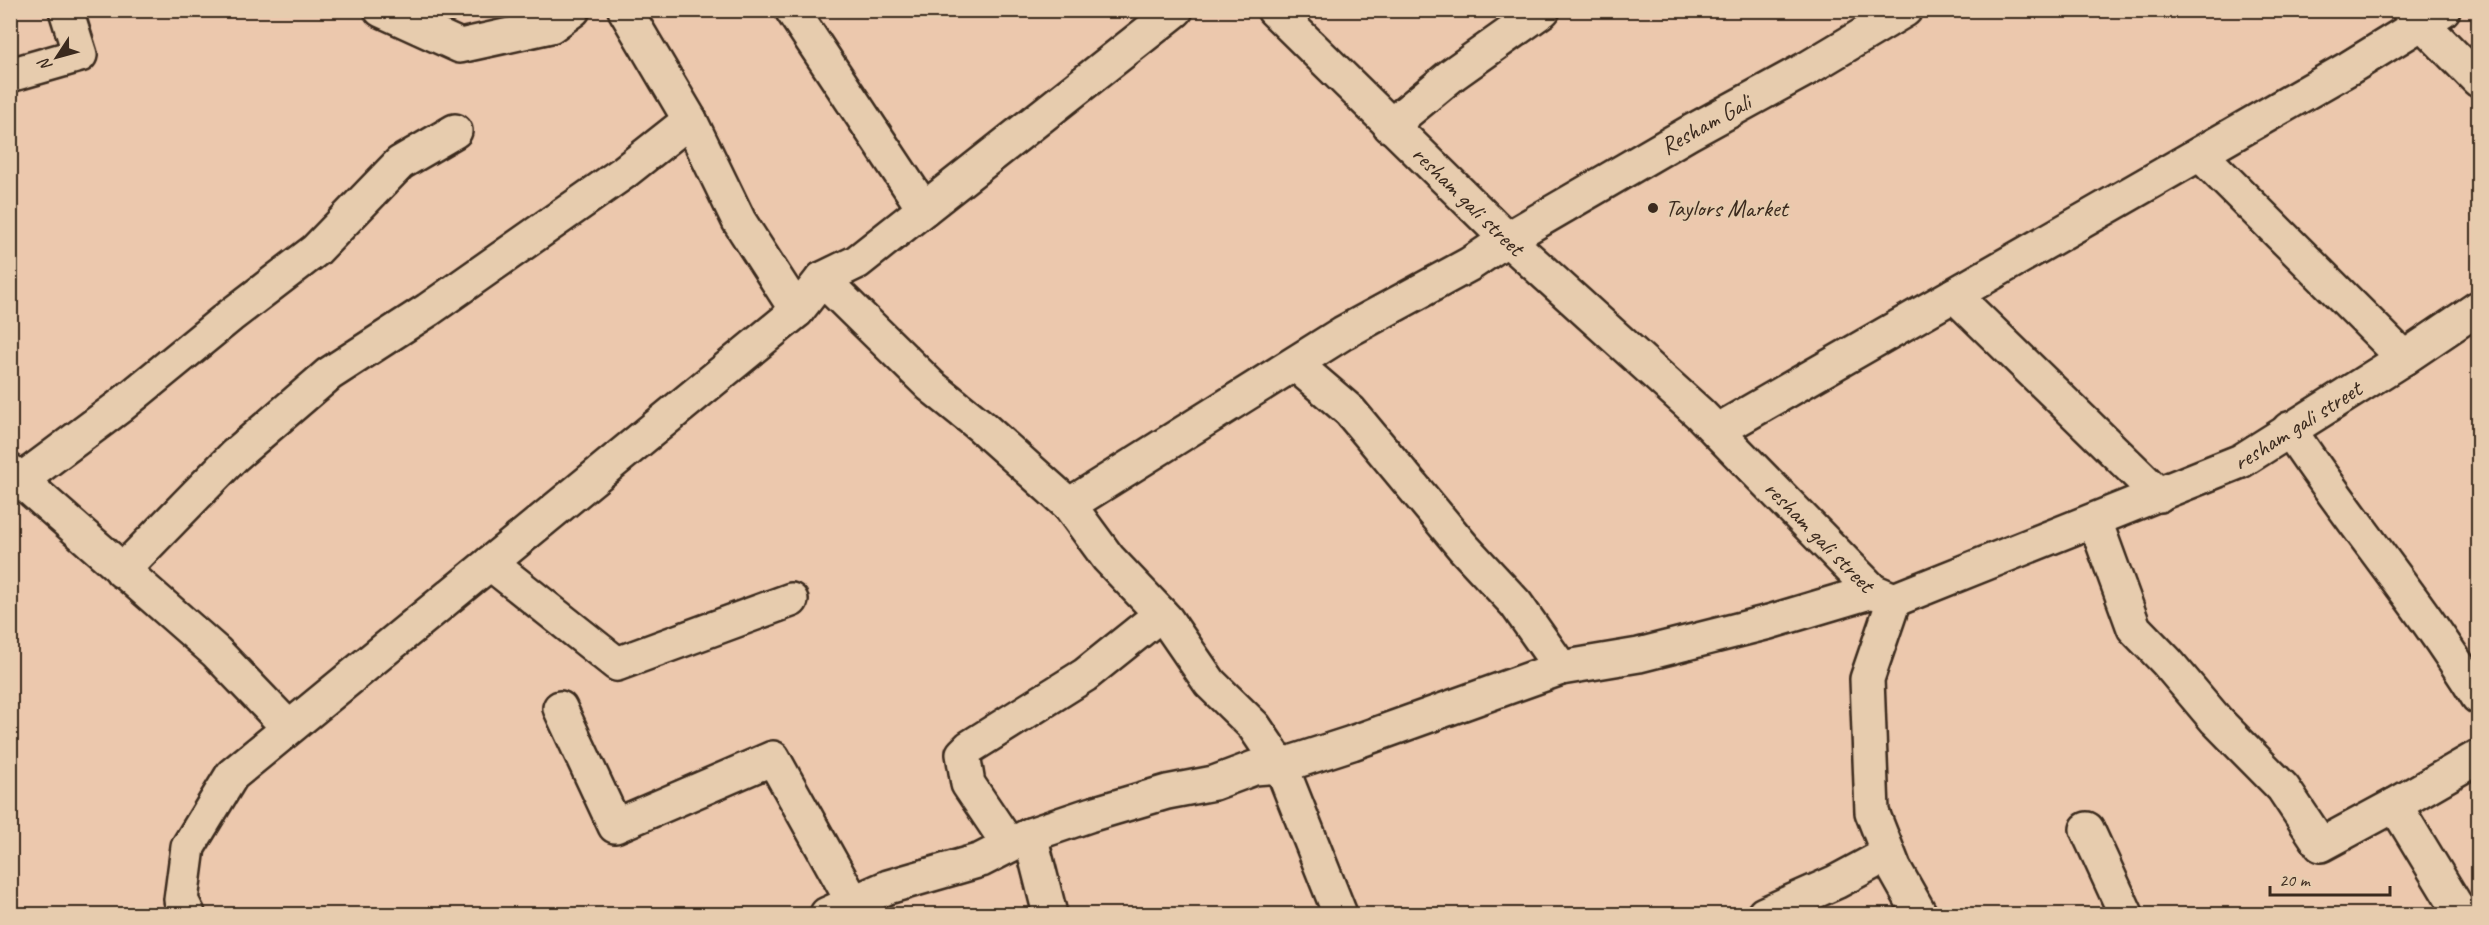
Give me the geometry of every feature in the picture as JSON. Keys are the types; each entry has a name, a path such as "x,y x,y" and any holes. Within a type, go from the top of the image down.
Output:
{"street":[{"path":"10,75 80,55 66,10"},
{"path":"381,10 459,46 551,26 573,10"},
{"path":"625,10 690,120 739,221 797,311"},
{"path":"792,10 924,209"},
{"path":"188,915 181,900 188,847 232,775 797,311 822,279 857,262 1176,10"},
{"name":"resham gali street","path":"1274,10 1507,239 1717,430 1883,595 2095,520 2241,461 2404,358 2478,308"},
{"path":"1390,126 1453,74 1543,10"},
{"name":"Resham Gali","path":"1069,506 1343,333 1470,264 1507,239 1689,133 1808,68 1905,10"},
{"path":"1717,430 2200,154 2425,15 2478,80"},
{"path":"122,571 234,456 329,374 428,310 613,180 690,120"},
{"path":"288,727 216,652 15,476 119,407 230,316 316,250 400,163 455,131"},
{"path":"2200,154 2404,358"},
{"path":"822,279 931,386 982,427 1069,506 1108,558 1161,614 1209,683 1254,726 1281,766 1340,915"},
{"path":"1954,295 2159,495"},
{"path":"1295,364 1350,411 1462,547 1516,603 1561,669"},
{"path":"2289,429 2324,483 2427,621 2478,697"},
{"path":"2095,520 2134,628 2167,662 2216,720 2283,788 2321,845 2478,757"},
{"path":"490,563 617,664 791,600"},
{"path":"560,708 615,826 773,758 840,908 888,887 981,860 1020,840 1167,792 1214,783 1254,768 1281,766 1561,669 1639,655 1883,595 1867,679 1872,812 1894,868 1920,915"},
{"path":"1050,915 1020,840 968,784 963,754 1085,675 1161,614"},
{"path":"2395,805 2455,904 2458,915"},
{"path":"2087,829 2126,915"},
{"path":"1764,915 1836,882 1888,854"}],"place":[{"name":"Taylors Market","path":"1653,208"}]}
